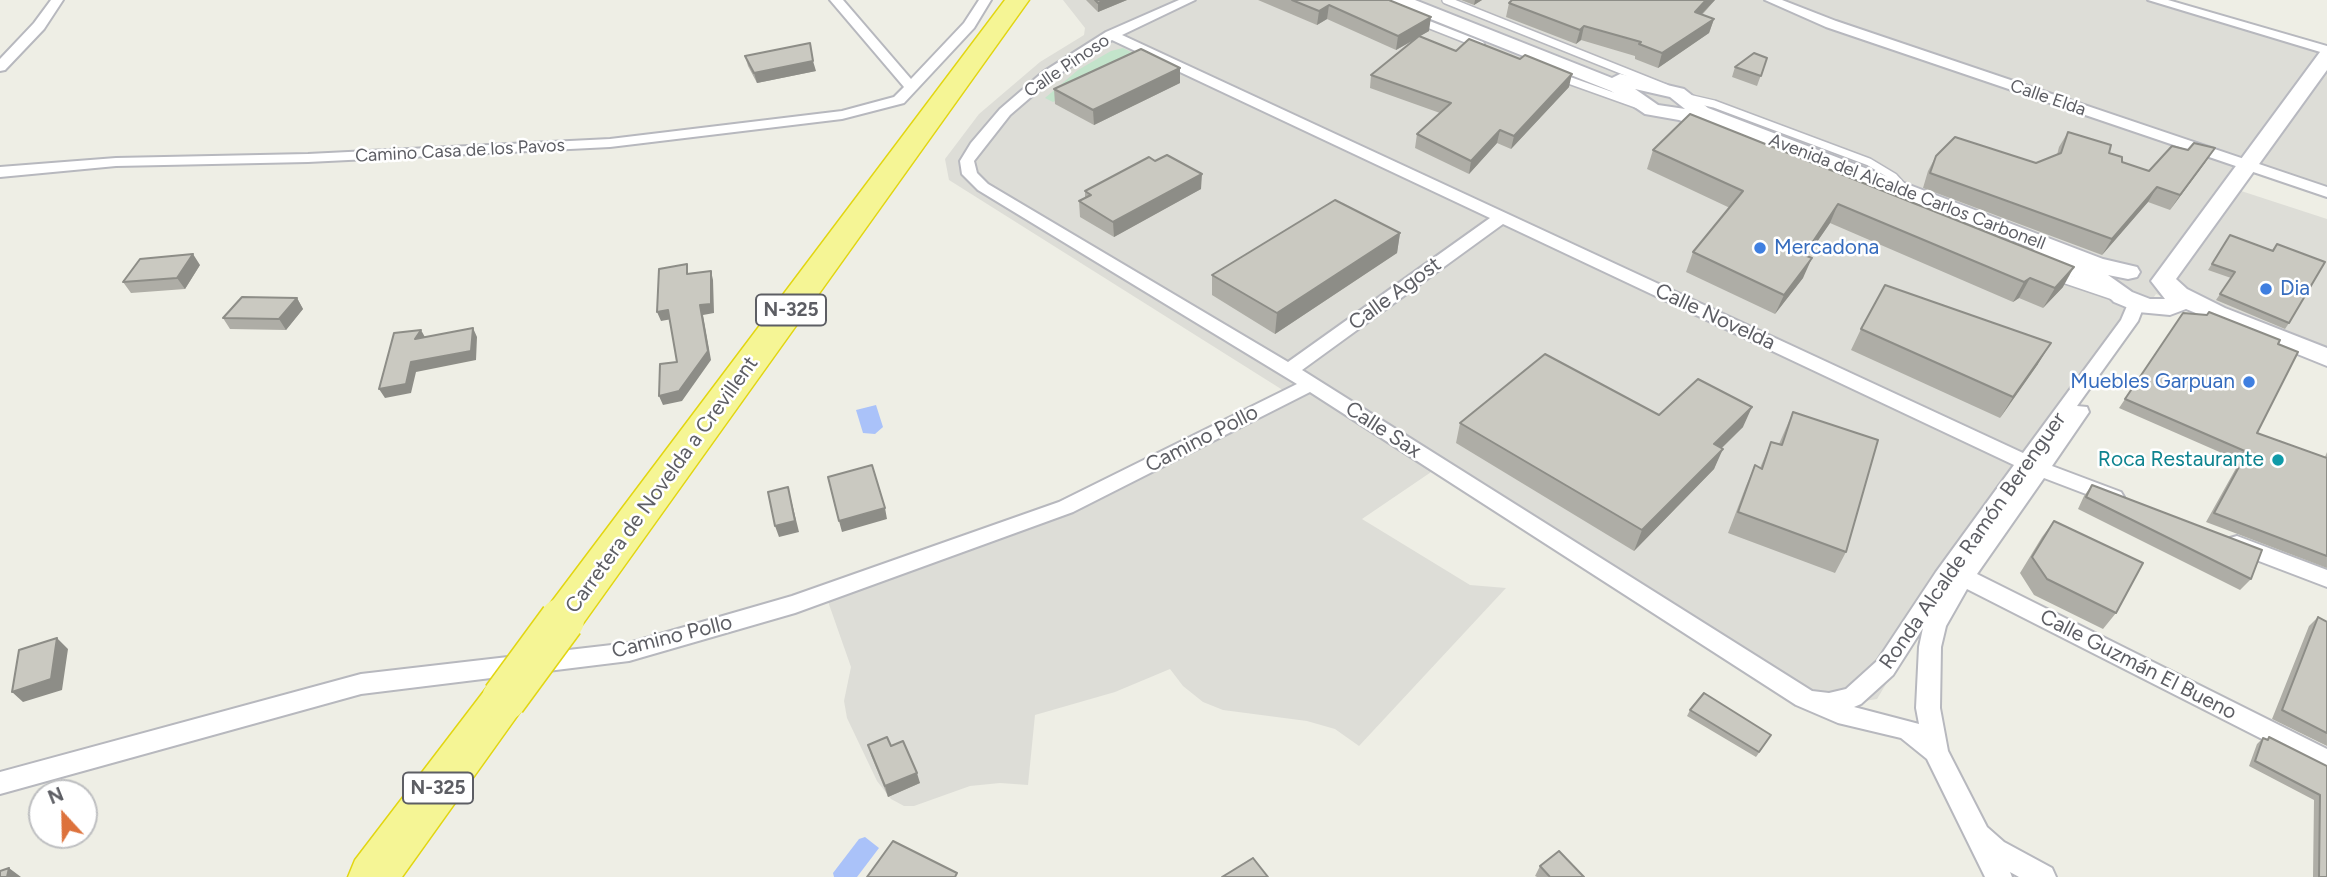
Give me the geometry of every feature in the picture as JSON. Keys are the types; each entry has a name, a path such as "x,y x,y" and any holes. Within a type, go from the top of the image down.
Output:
{"highway":[{"name":"Carretera de Novelda a Crevillent","path":"373,877 1017,0"}],"main road":[{"name":"Avenida del Alcalde Carlos Carbonell","path":"1407,5 1618,87 1701,112 2096,265 2146,294 2216,314 2327,358"},
{"name":"Ronda Alcalde Ramón Berenguer","path":"2146,294 2247,165 2327,56"},
{"name":"Avenida del Alcalde Carlos Carbonell","path":"1665,102 1719,128 2327,366"}],"street":[{"path":"0,66 39,26 57,0"},
{"path":"836,0 911,87"},
{"name":"Camino Casa de los Pavos","path":"0,172 116,162 307,159 610,143 842,115 899,100 969,25 985,0"},
{"name":"Calle Pinoso","path":"967,161 976,146 1023,95 1048,75 1111,35 1189,0"},
{"name":"Calle Elda","path":"1771,0 1795,11 2327,192"},
{"path":"1795,11 1811,0"},
{"path":"2154,0 2327,50"},
{"name":"Calle Novelda","path":"1111,35 2034,466 2132,504"},
{"name":"Calle Sax","path":"967,161 970,174 983,187 1290,370 1804,698 1838,713 1908,729 1936,752"},
{"name":"Calle Agost","path":"1290,370 1501,218"},
{"name":"Ronda Alcalde Ramón Berenguer","path":"1804,698 1829,703 1853,698 1869,686 1885,668 2034,466 2146,294"},
{"name":"Camino Pollo","path":"0,783 360,684 629,652 795,604 1066,507 1311,384"},
{"path":"2223,539 2327,579"},
{"name":"Ronda Alcalde Ramón Berenguer","path":"1936,752 1928,708 1930,647 1935,625 1956,573"},
{"name":"Calle Guzmán El Bueno","path":"1956,573 2327,761"},
{"path":"1936,752 1994,867"},
{"path":"1972,825 1995,850 2043,877"}],"lane":[{"path":"1446,0 1650,79 1665,102 1688,128"},
{"path":"1407,5 1496,51"},
{"path":"1547,72 1624,102 1665,102"},
{"path":"2049,273 2146,294"}],"shaded area":[{"path":"1063,0 2154,0 2327,50 2327,192 2247,165 2232,188 2327,219 2327,362 2156,294 1912,641 1877,699 1832,706 1440,466 1362,519 1470,585 1506,588 1359,746 1335,729 1307,721 1223,710 1203,702 1183,686 1170,669 1115,692 1035,715 1028,785 1000,783 970,786 914,806 904,806 891,799 877,781 847,718 844,701 851,667 825,593 1066,507 1289,394 949,180 945,159 979,114 1040,62 1084,35 1085,28"}],"green space":[{"path":"1123,48 1145,59 1053,102 1045,98 1078,70 1111,51"}],"water":[{"path":"876,405 883,427 875,434 863,433 856,410"},
{"path":"865,837 879,848 857,877 834,877 833,873 859,839"}],"building":[{"path":"1292,0 1389,0 1431,17 1398,36 1329,5 1319,11"},
{"path":"1512,0 1706,0 1695,12 1714,19 1662,53 1639,44 1641,42 1584,26 1580,30 1509,3"},
{"path":"1419,36 1456,51 1469,39 1520,59 1525,55 1572,74 1514,136 1500,130 1471,161 1417,134 1451,103 1371,75"},
{"path":"810,43 813,61 754,73 745,56"},
{"path":"1141,49 1180,68 1093,110 1054,89"},
{"path":"1754,53 1767,58 1761,76 1735,67"},
{"path":"1690,114 2074,267 2055,288 2030,278 2024,282 1838,204 1804,255 1812,258 1784,295 1693,252 1743,191 1653,150"},
{"path":"2068,132 2111,145 2109,153 2122,157 2122,162 2149,171 2172,146 2188,150 2194,143 2215,148 2180,195 2157,187 2112,239 1930,173 1936,156 1955,137 2036,163 2061,153"},
{"path":"1167,155 1202,174 1113,222 1079,201 1091,195 1085,191 1149,157 1155,161"},
{"path":"1335,200 1400,233 1277,313 1212,275"},
{"name":"Dia","path":"2230,235 2273,251 2277,244 2325,262 2289,323 2220,294 2235,272 2212,264"},
{"path":"193,254 177,278 123,282 140,259"},
{"path":"687,264 687,274 711,271 711,304 700,305 708,351 679,391 659,396 660,364 677,362 668,310 657,312 659,269"},
{"path":"1885,285 2051,343 2013,397 1861,329"},
{"path":"242,297 297,298 279,319 223,318"},
{"path":"2209,312 2280,340 2278,344 2298,352 2257,433 2327,458 2327,556 2214,513 2247,452 2125,399 2183,313 2207,315"},
{"path":"473,328 471,351 411,362 406,384 379,389 394,333 421,330 415,339"},
{"path":"1545,354 1659,415 1698,379 1752,407 1714,444 1723,449 1642,530 1460,423"},
{"path":"1793,412 1878,440 1846,552 1738,512 1755,465 1762,469 1771,442 1782,445"},
{"path":"872,465 885,508 839,521 828,477"},
{"path":"2092,485 2262,550 2251,579 2086,497"},
{"path":"788,487 795,521 775,526 768,492"},
{"path":"2054,521 2143,563 2116,613 2047,579 2032,557"},
{"path":"2318,617 2327,622 2327,733 2282,710"},
{"path":"57,638 51,679 12,692 19,650"},
{"path":"1704,693 1771,735 1759,752 1690,710"},
{"path":"887,737 891,746 903,741 917,773 885,786 868,745"},
{"path":"2269,737 2327,766 2327,877 2319,877 2320,795 2255,761 2263,738 2268,740"},
{"path":"893,841 957,873 955,877 867,877"},
{"path":"1559,851 1584,877 1550,877 1540,866"},
{"path":"1253,858 1268,877 1222,877"},
{"path":"9,868 7,877 0,877 0,871"}],"place":[{"name":"Mercadona","path":"1760,248"},
{"name":"Dia","path":"2266,289"},
{"name":"Muebles Garpuan","path":"2249,382"},
{"name":"Roca Restaurante","path":"2278,460"}]}
